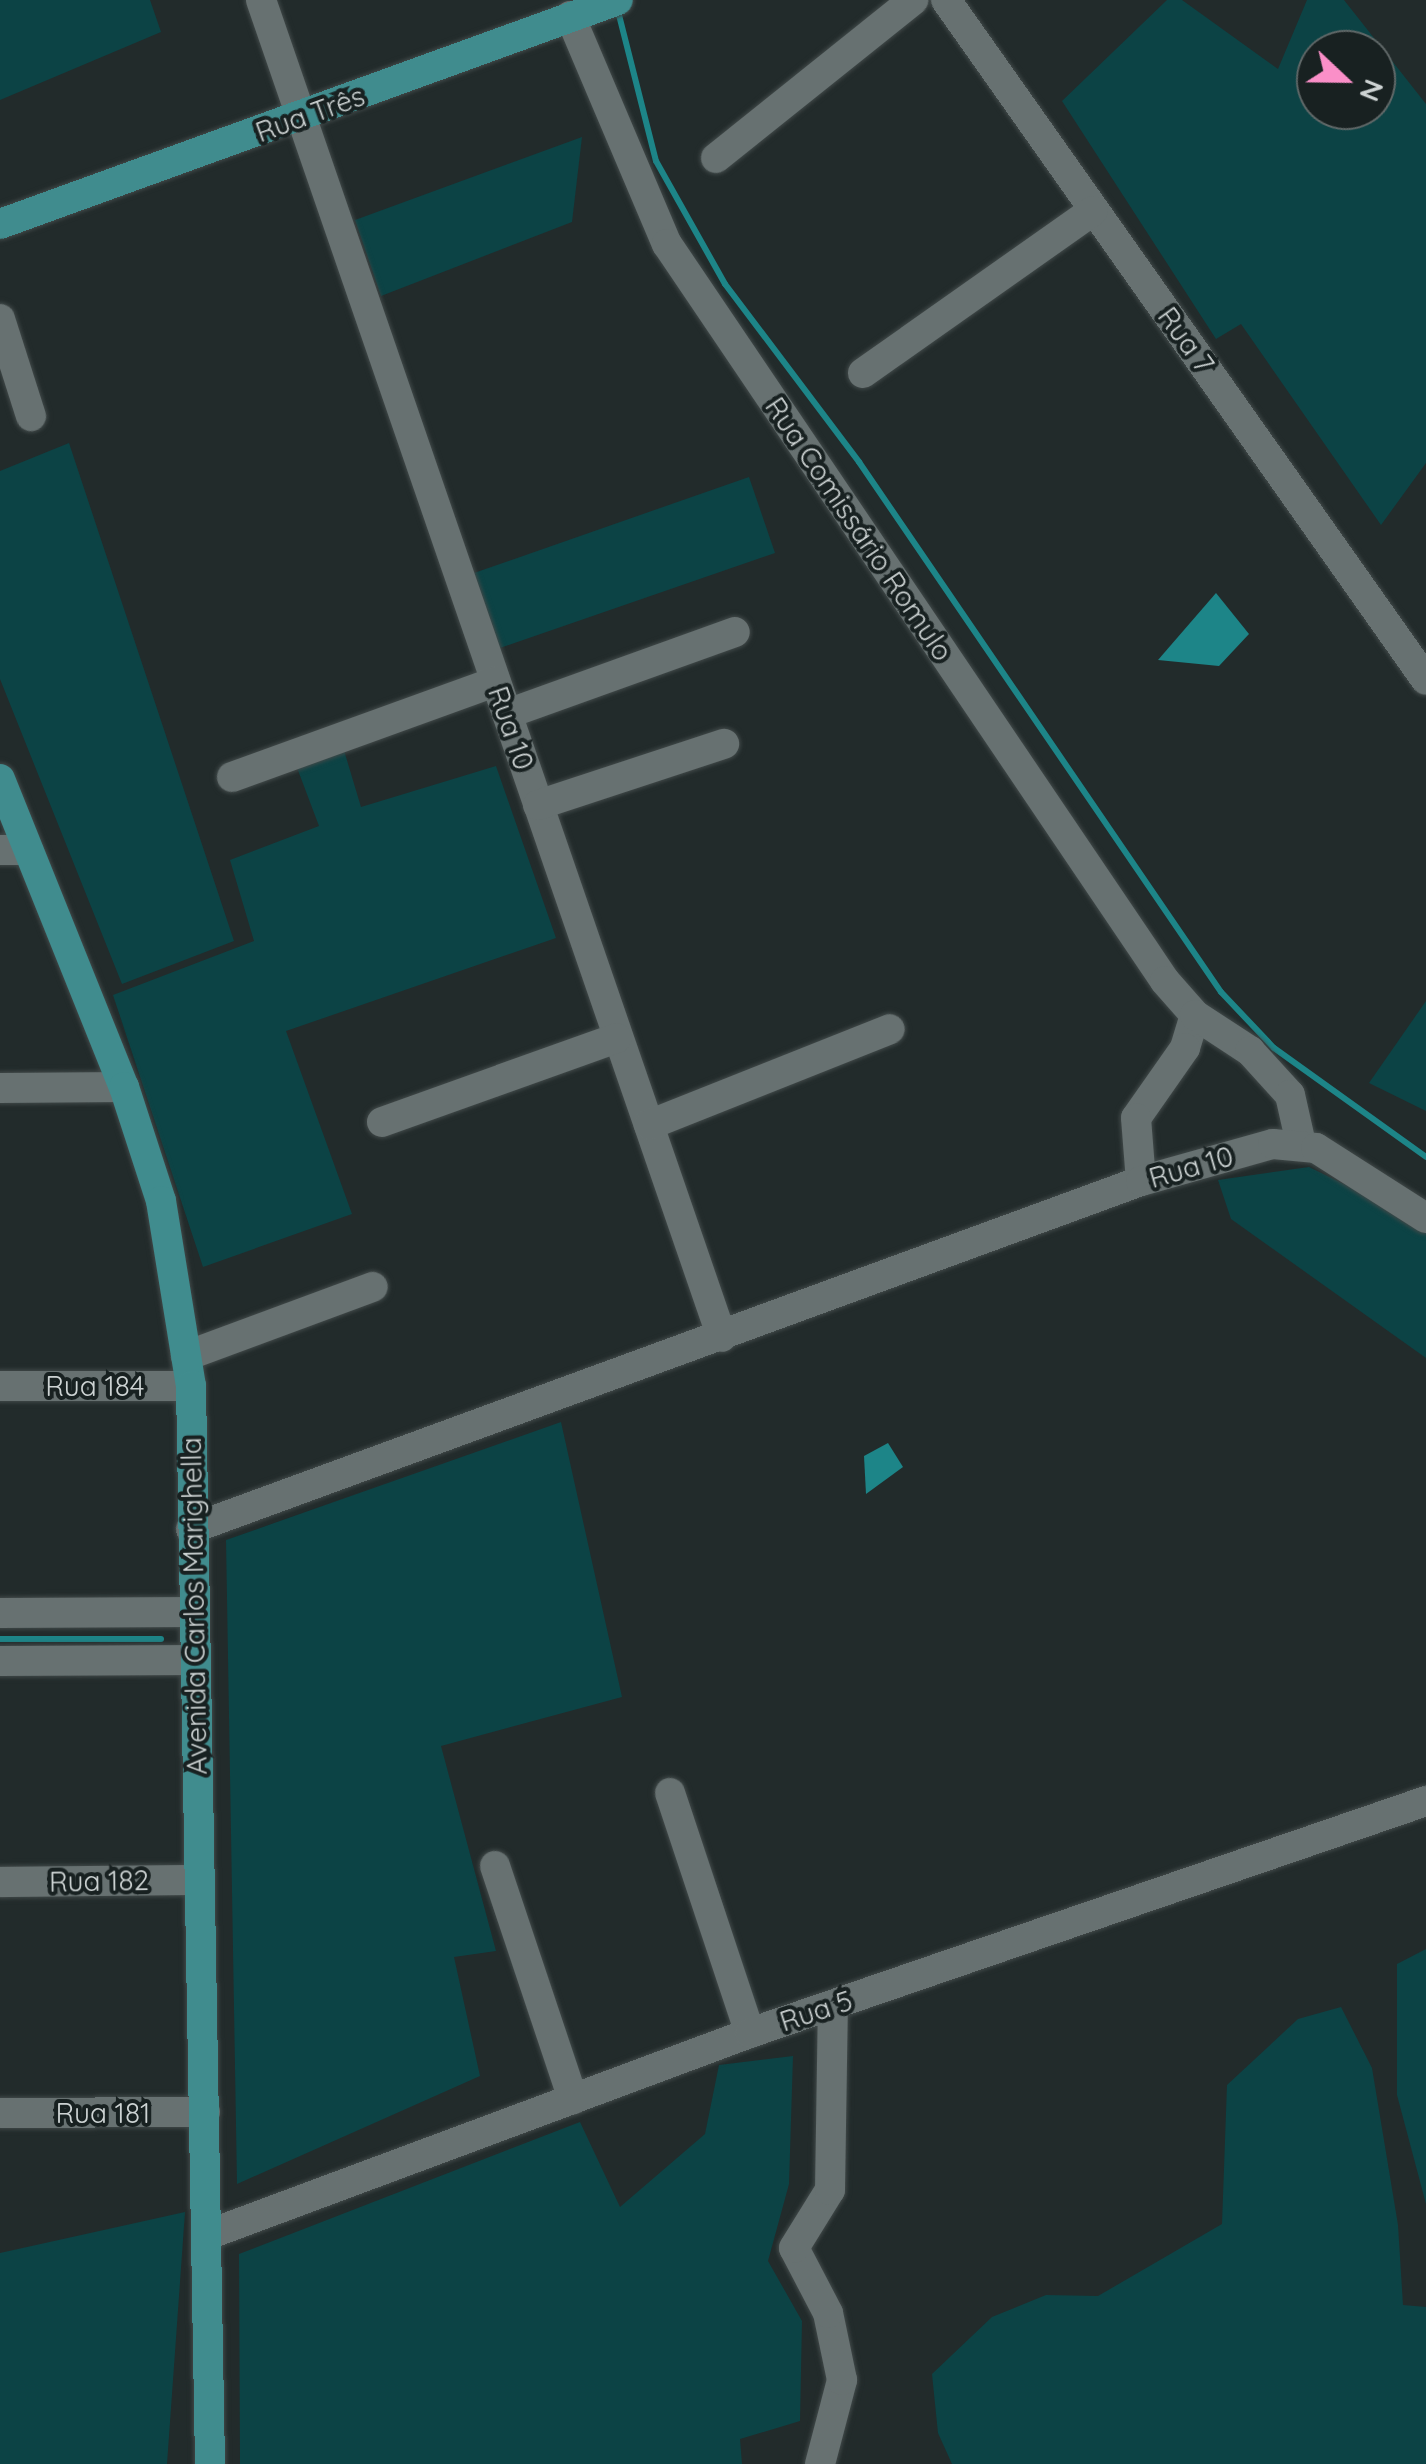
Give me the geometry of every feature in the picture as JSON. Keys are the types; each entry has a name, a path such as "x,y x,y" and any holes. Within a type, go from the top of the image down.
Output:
{"main road":[{"name":"Rua Três","path":"0,224 302,118 579,9 618,0"},
{"name":"Avenida Carlos Marighella","path":"0,779 14,850 124,1088 161,1201 188,1371 210,2234 210,2464"}],"street":[{"path":"261,0 302,118"},
{"path":"716,158 913,0"},
{"name":"Rua 7","path":"946,0 1426,680"},
{"name":"Rua Comissário Romulo","path":"579,9 668,244 1166,982 1194,1015 1250,1051 1290,1094 1301,1144"},
{"name":"Rua 10","path":"302,118 616,1038 722,1336"},
{"path":"863,373 1093,212"},
{"path":"0,320 31,416"},
{"path":"507,714 735,632"},
{"path":"232,777 495,682"},
{"path":"538,806 724,744"},
{"path":"1142,1181 1136,1118 1186,1048 1194,1015"},
{"path":"649,1125 890,1029"},
{"path":"382,1122 616,1038"},
{"path":"0,1088 124,1088"},
{"name":"Rua 10","path":"191,1528 1142,1181 1273,1144 1301,1144"},
{"path":"1301,1144 1426,1218"},
{"path":"188,1371 373,1287"},
{"name":"Rua 184","path":"0,1386 188,1371"},
{"path":"0,1613 196,1612"},
{"path":"0,1660 196,1660"},
{"path":"670,1793 750,2033"},
{"name":"Rua 5","path":"210,2234 750,2033 1426,1801"},
{"path":"495,1866 572,2099"},
{"name":"Rua 182","path":"0,1882 198,1880"},
{"path":"820,2464 842,2380 828,2313 794,2248 830,2190 833,2006"},
{"name":"Rua 181","path":"0,2112 206,2112"}],"shaded area":[{"path":"0,0 150,0 161,32 0,100"},
{"path":"1167,0 1182,0 1278,69 1307,0 1344,0 1368,30 1296,30 1296,130 1396,130 1396,66 1426,104 1426,463 1381,525 1241,324 1216,339 1062,101"},
{"path":"582,137 572,222 381,296 355,220"},
{"path":"69,443 234,941 122,984 0,679 0,471"},
{"path":"749,477 775,553 500,648 474,573"},
{"path":"1216,593 1249,634 1219,666 1158,660"},
{"path":"343,747 361,807 496,766 556,938 286,1031 352,1214 203,1267 113,995 254,941 230,860 319,826 296,765"},
{"path":"1426,1001 1426,1111 1369,1083"},
{"path":"1309,1167 1426,1224 1426,1358 1231,1219 1218,1180"},
{"path":"561,1422 622,1697 441,1746 496,1951 454,1957 480,2076 237,2184 226,1540"},
{"path":"888,1443 903,1467 866,1494 864,1456"},
{"path":"1426,1949 1426,2204 1397,2095 1397,1964"},
{"path":"1341,2007 1372,2068 1398,2225 1403,2305 1426,2307 1426,2464 952,2464 938,2433 932,2374 992,2317 1046,2295 1098,2296 1222,2224 1227,2085 1298,2019"},
{"path":"793,2056 789,2184 768,2261 802,2321 800,2421 740,2439 742,2464 240,2464 239,2254 580,2122 620,2207 705,2134 719,2065"},
{"path":"185,2212 167,2464 0,2464 0,2253"}],"waterway":[{"path":"618,11 656,161 725,284 859,462 1221,992 1274,1048 1426,1157"},
{"path":"0,1639 161,1639"}]}
